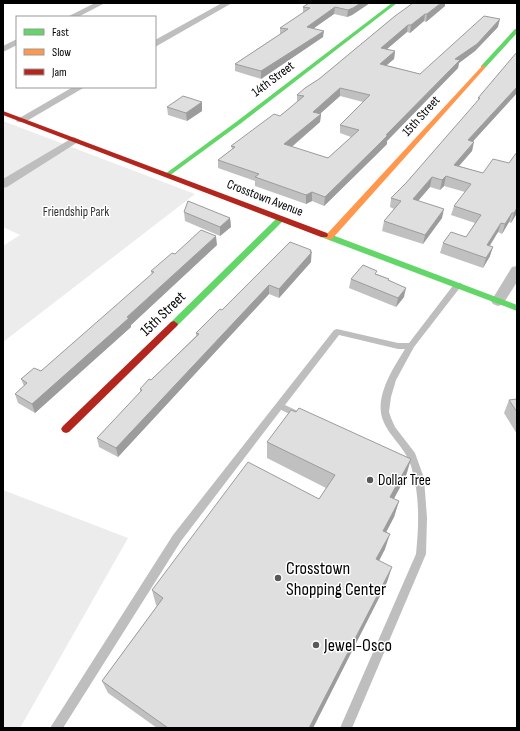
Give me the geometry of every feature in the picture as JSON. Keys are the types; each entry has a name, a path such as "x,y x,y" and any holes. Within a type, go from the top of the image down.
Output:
{"street":[{"path":"73,16 101,3"},
{"path":"156,43 228,3"},
{"name":"14th Street","path":"167,175 395,3"},
{"name":"15th Street","path":"329,237 517,30"},
{"path":"3,49 16,42"},
{"path":"21,120 78,88"},
{"name":"Crosstown Avenue","path":"3,113 517,308"},
{"path":"3,184 74,140"},
{"name":"15th Street","path":"66,429 281,218"},
{"path":"498,301 517,270"}],"lane":[{"path":"346,728 421,554 423,528 417,470 411,455 387,419 385,411 388,391 411,346 458,285"},
{"path":"56,728 177,538 337,332 398,346 411,346"},
{"path":"280,406 308,419"},
{"path":"403,464 417,470"}],"green space":[{"name":"Friendship Park","path":"3,121 195,194 3,342 3,246 20,235 3,227"},
{"path":"3,490 128,538 20,728 3,728"}],"building":[{"path":"309,3 361,3 348,10 335,7 307,27 324,31 261,71 235,64 288,29 280,28 310,8 303,7"},
{"path":"413,3 441,3 411,25 408,25 381,48 395,51 380,64 420,74 484,16 500,19 477,44 455,59 460,60 386,135 388,135 325,197 312,192 306,195 255,177 259,174 218,160 235,147 231,146 274,114 280,116 304,96 297,95 305,88 319,79 395,16","holes":["340,88 370,95 340,125 359,130 328,158 284,144 321,114 313,112"]},
{"path":"517,52 517,87 468,140 474,142 454,165 483,173 493,159 509,163 517,152 517,208 505,224 501,223 487,245 493,247 486,258 443,243 451,232 466,237 481,215 454,206 471,184 446,176 442,180 432,177 413,199 444,209 425,235 384,221 401,201 391,198 406,183 480,98 478,98"},
{"path":"183,96 202,102 186,113 167,107"},
{"path":"188,201 230,218 220,227 184,212"},
{"path":"201,230 216,236 127,317 129,318 32,404 15,394 27,383 21,379 34,368 41,371 154,272 151,271 172,253 175,254"},
{"path":"290,242 311,250 310,252 312,252 279,289 269,285 116,448 97,438 142,390 140,389 149,379 151,380 199,334 196,333 220,309 222,310"},
{"path":"363,265 377,271 375,274 389,279 388,280 406,288 398,298 351,279"},
{"path":"517,399 517,412 509,400"},
{"name":"Crosstown Shopping Center","path":"299,408 411,459 390,497 399,501 383,531 390,534 376,559 392,567 309,728 168,728 102,681 163,598 152,590 248,462 319,499 335,475 267,442 291,410 296,412"}],"traffic: fast":[{"path":"167,175 238,123 395,3"},
{"path":"483,67 517,30"},
{"path":"174,324 281,219"},
{"path":"324,235 517,308"}],"traffic: slow":[{"path":"329,237 483,67"}],"traffic: jam":[{"path":"3,113 324,235"},
{"path":"66,429 174,324"}],"place":[{"name":"Dollar Tree","path":"370,480"},
{"name":"Crosstown Shopping Center","path":"278,578"},
{"name":"Jewel-Osco","path":"316,645"}]}
